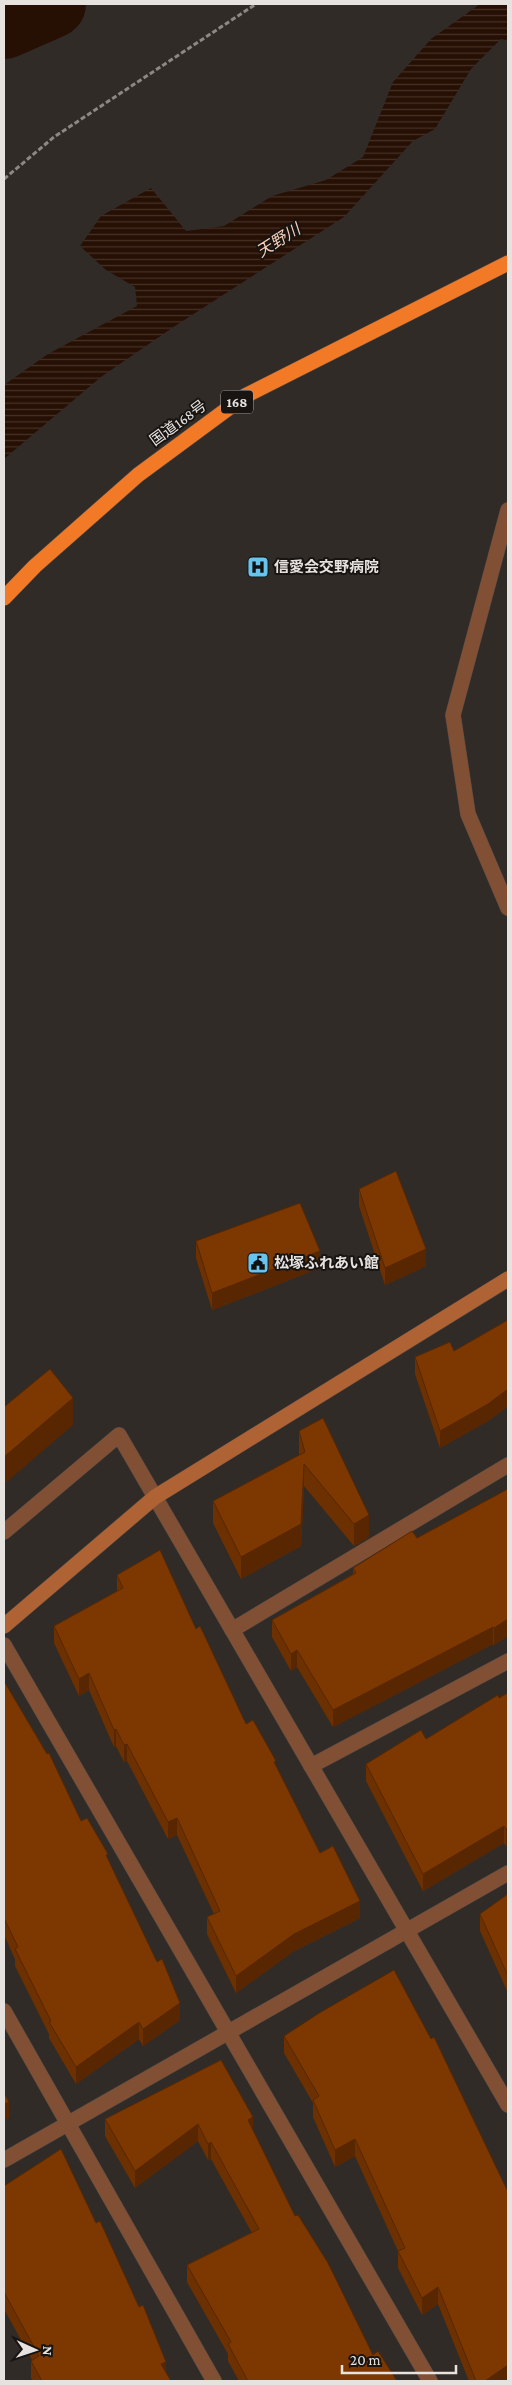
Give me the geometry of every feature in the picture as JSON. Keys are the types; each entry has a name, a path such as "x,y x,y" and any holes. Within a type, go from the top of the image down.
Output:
{"highway":[{"name":"国道168号","path":"4,598 35,566 138,475 244,396 508,262"}],"street":[{"path":"508,510 453,715 468,814 508,908"},
{"path":"4,1626 155,1497 508,1279"},
{"path":"4,1532 119,1435 508,2104"},
{"path":"232,1630 508,1465"},
{"path":"4,1645 430,2381"},
{"path":"311,1766 508,1660"},
{"path":"4,2160 508,1874"},
{"path":"4,2011 214,2381"}],"path":[{"path":"4,179 54,136 256,4"}],"water":[{"name":"天野川","path":"480,4 508,4 508,41 501,39 471,69 435,129 413,141 344,217 175,326 101,377 4,459 4,385 48,354 137,306 135,287 106,270 80,246 101,216 151,188 186,231 224,226 272,196 326,180 363,157 393,82 431,39"}],"building":[{"path":"396,1171 426,1249 385,1268 359,1189"},
{"name":"松塚ふれあい館","path":"300,1203 320,1251 212,1293 196,1241"},
{"path":"508,1320 508,1389 488,1404 440,1431 415,1357 450,1342 454,1351"},
{"path":"50,1369 73,1398 4,1457 4,1407"},
{"path":"323,1418 369,1515 354,1524 304,1464 301,1524 241,1557 213,1501 305,1452 299,1431"},
{"path":"508,1489 508,1619 494,1628 333,1710 297,1650 291,1654 272,1620 356,1573 353,1568 412,1531 417,1538"},
{"path":"160,1550 196,1629 200,1626 246,1724 253,1720 276,1761 274,1762 320,1853 333,1846 360,1901 294,1934 236,1976 207,1917 220,1911 177,1818 168,1822 127,1744 124,1745 116,1729 114,1730 89,1673 79,1679 54,1626 123,1588 117,1575"},
{"path":"4,1681 47,1754 49,1753 81,1821 87,1818 108,1854 106,1855 157,1962 162,1959 180,2003 143,2029 139,2022 76,2067 49,2022 51,2021 15,1949 18,1947 4,1918"},
{"path":"508,1693 508,1828 506,1829 504,1826 423,1874 366,1764 421,1730 426,1739 498,1695 499,1698"},
{"path":"508,1894 508,1976 480,1914"},
{"path":"394,1970 431,2039 434,2037 508,2192 508,2365 485,2381 476,2381 438,2287 422,2298 398,2251 405,2248 355,2139 335,2150 313,2100 319,2096 284,2036 321,2012"},
{"path":"221,2060 253,2117 248,2120 295,2216 298,2215 328,2263 373,2355 378,2351 397,2381 248,2381 228,2344 231,2342 187,2265 259,2229 211,2142 208,2144 198,2124 135,2171 105,2119"},
{"path":"4,2093 9,2102 4,2104"},
{"path":"61,2149 96,2223 100,2221 139,2307 143,2305 166,2362 161,2364 171,2381 42,2381 31,2361 39,2356 4,2292 4,2186"}],"waterway":[{"path":"4,25 52,4"}],"place":[{"name":"信愛会交野病院","path":"258,567"},
{"name":"松塚ふれあい館","path":"258,1263"}]}
